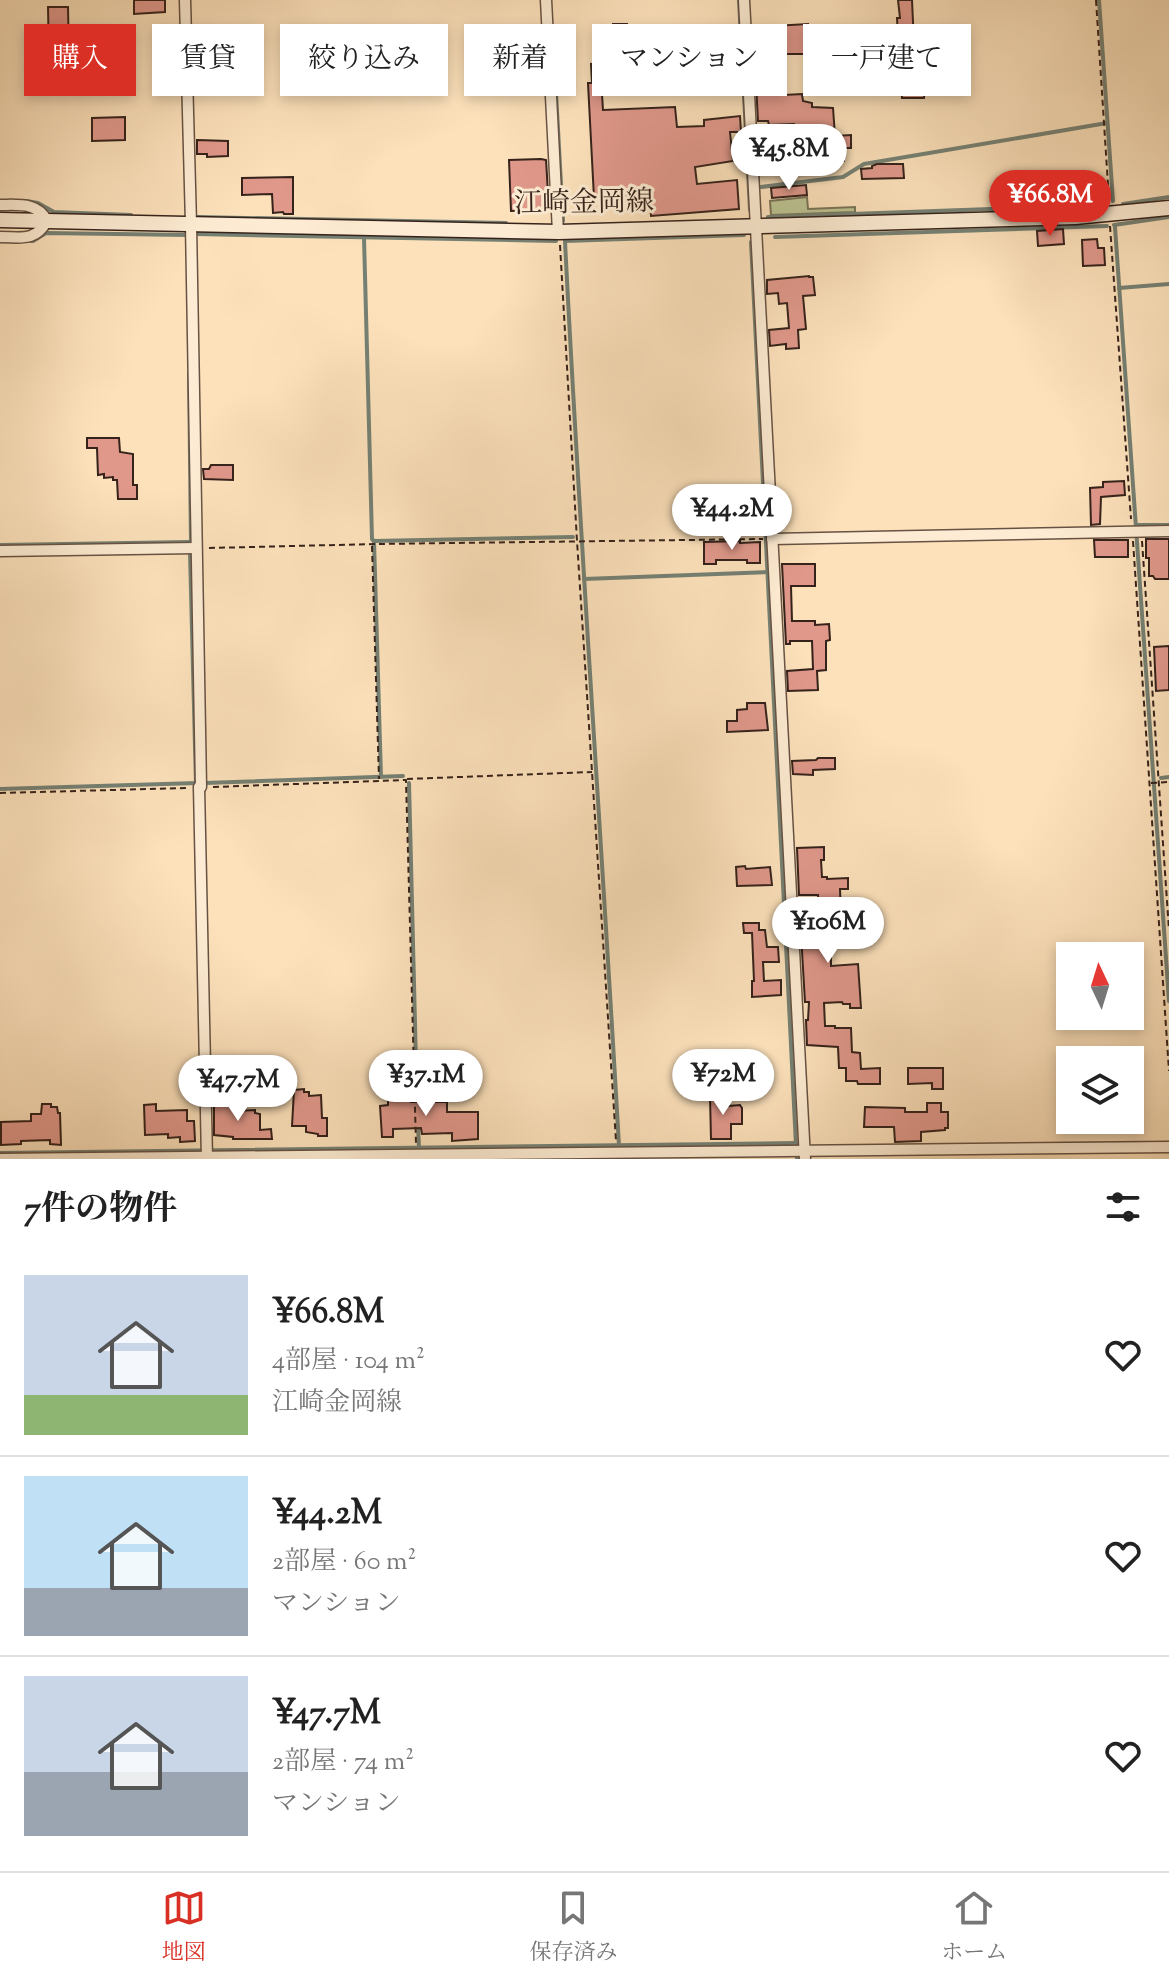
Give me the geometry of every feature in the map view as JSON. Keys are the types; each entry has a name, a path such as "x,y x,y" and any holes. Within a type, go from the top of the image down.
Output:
{"main road":[{"name":"江崎金岡線","path":"0,220 558,232 1075,217 1169,208"}],"street":[{"path":"185,0 207,1154"},
{"path":"546,0 558,232"},
{"path":"744,0 768,539 805,1155"},
{"path":"0,205 36,207 43,212 47,221 31,237 0,237"},
{"path":"768,539 1169,531"},
{"path":"0,551 196,548"},
{"path":"0,1159 207,1154 805,1155 1169,1147"}],"path":[{"path":"1096,0 1110,215 1137,532 1169,1071"},
{"path":"558,232 616,1143"},
{"path":"1137,532 1154,782 1169,930"},
{"path":"196,548 768,539"},
{"path":"374,544 379,778"},
{"path":"0,793 593,772"},
{"path":"406,780 416,1144"},
{"path":"1154,782 1169,782"}],"green space":[{"path":"807,197 808,209 855,207 855,212 771,215 770,201"}],"building":[{"path":"134,0 165,0 165,12 134,14"},
{"path":"898,0 912,0 913,24 897,24 897,18 900,18"},
{"path":"48,7 68,7 68,24 48,24"},
{"path":"803,24 803,54 787,54 787,25"},
{"path":"588,83 592,83 592,96 602,96 603,110 675,107 677,127 704,126 704,120 740,116 741,132 730,132 733,161 695,167 697,184 737,180 739,209 651,216 649,195 594,198"},
{"path":"802,94 803,101 812,103 812,107 833,108 835,136 851,135 851,148 843,148 844,161 830,163 829,156 807,157 807,166 793,166 793,156 796,156 794,124 769,125 768,121 758,121 757,96"},
{"path":"902,96 924,96 924,98"},
{"path":"125,117 125,140 92,141 92,118"},
{"path":"197,140 228,141 228,156 197,154"},
{"path":"509,160 546,160 548,195 543,195 543,210 511,211"},
{"path":"877,164 903,164 904,178 862,179 861,169"},
{"path":"293,177 293,214 273,213 272,194 242,195 242,178"},
{"path":"806,185 807,195 772,198 771,188"},
{"path":"1063,229 1064,244 1038,246 1037,231"},
{"path":"1097,239 1098,248 1104,248 1105,265 1083,266 1082,240"},
{"path":"813,277 815,295 803,296 806,329 798,330 799,348 786,349 786,344 770,346 769,330 789,328 787,303 779,304 778,293 767,294 767,280"},
{"path":"87,438 119,438 120,452 133,454 133,485 137,485 137,499 118,499 117,480 104,478 104,474 98,475 97,448 87,448"},
{"path":"211,465 233,465 233,480 204,479 203,469 209,469"},
{"path":"1124,481 1125,495 1101,497 1100,524 1091,525 1090,488 1103,487 1103,482"},
{"path":"1146,539 1169,539 1169,579 1149,576"},
{"path":"1094,540 1128,540 1128,557 1095,557"},
{"path":"704,542 760,542 760,563 716,560 716,564 704,564"},
{"path":"782,564 815,564 815,586 791,586 792,621 829,624 826,670 817,671 818,690 788,691 787,671 813,669 812,641 790,641 786,644"},
{"path":"1169,646 1169,690 1156,691 1154,647"},
{"path":"747,703 765,703 768,730 727,732 727,721 737,721 737,710 747,709"},
{"path":"835,758 835,769 813,770 813,775 793,774 792,761"},
{"path":"824,847 822,877 848,878 848,889 840,889 845,940 831,940 831,966 858,964 861,1008 850,1008 850,1004 842,1002 824,1003 825,1026 851,1028 852,1052 860,1053 861,1069 880,1068 880,1084 846,1081 846,1068 839,1068 838,1047 807,1045 809,1002 805,1002 800,917 819,917 818,895 799,895 797,848"},
{"path":"745,866 746,869 770,867 772,885 737,886 736,867"},
{"path":"743,923 759,923 759,930 765,930 767,947 778,947 779,962 763,962 764,981 781,980 781,995 752,997 752,933 744,933"},
{"path":"908,1068 943,1068 943,1089 932,1089 932,1083 908,1084"},
{"path":"304,1089 309,1096 321,1095 322,1118 327,1118 327,1136 306,1132 306,1126 292,1126 294,1090"},
{"path":"388,1090 411,1092 411,1102 447,1102 447,1112 478,1112 478,1139 452,1141 452,1133 422,1134 421,1128 393,1129 393,1137 382,1137 380,1106 388,1105"},
{"path":"727,1095 728,1106 740,1105 742,1108 742,1124 731,1124 731,1139 711,1139 710,1096"},
{"path":"214,1101 236,1101 236,1111 255,1110 260,1114 260,1130 271,1129 272,1139 233,1139 214,1135"},
{"path":"927,1103 941,1103 941,1112 948,1112 948,1128 921,1132 921,1141 895,1142 894,1127 864,1127 865,1107 927,1112"},
{"path":"42,1104 57,1107 60,1113 61,1145 50,1144 50,1140 1,1145 1,1122 31,1121 31,1114 41,1114"},
{"path":"156,1104 156,1111 187,1110 187,1121 194,1121 195,1141 180,1142 180,1137 168,1138 168,1134 145,1135 144,1105"}],"waterway":[{"path":"739,0 750,210"},
{"path":"1099,0 1113,201"},
{"path":"556,96 563,221"},
{"path":"761,187 843,177 864,164 1107,123"},
{"path":"1123,204 1169,197"},
{"path":"26,201 38,203 54,212 131,215"},
{"path":"768,217 1104,205"},
{"path":"198,217 506,223"},
{"path":"1114,225 1169,217"},
{"path":"775,237 1107,226"},
{"path":"1115,227 1169,1001"},
{"path":"26,241 33,241 46,233 188,235"},
{"path":"196,234 556,241"},
{"path":"565,241 744,235"},
{"path":"364,238 372,539 573,537"},
{"path":"565,241 619,1146"},
{"path":"751,242 796,1145"},
{"path":"1119,288 1169,284"},
{"path":"189,372 191,544"},
{"path":"1137,525 1169,525"},
{"path":"374,541 381,777"},
{"path":"0,545 190,542"},
{"path":"190,553 196,785"},
{"path":"584,579 768,572"},
{"path":"205,783 403,776"},
{"path":"1161,778 1169,777"},
{"path":"0,789 197,783"},
{"path":"409,783 417,1104"},
{"path":"418,1125 419,1148"},
{"path":"0,1153 796,1143"}]}
